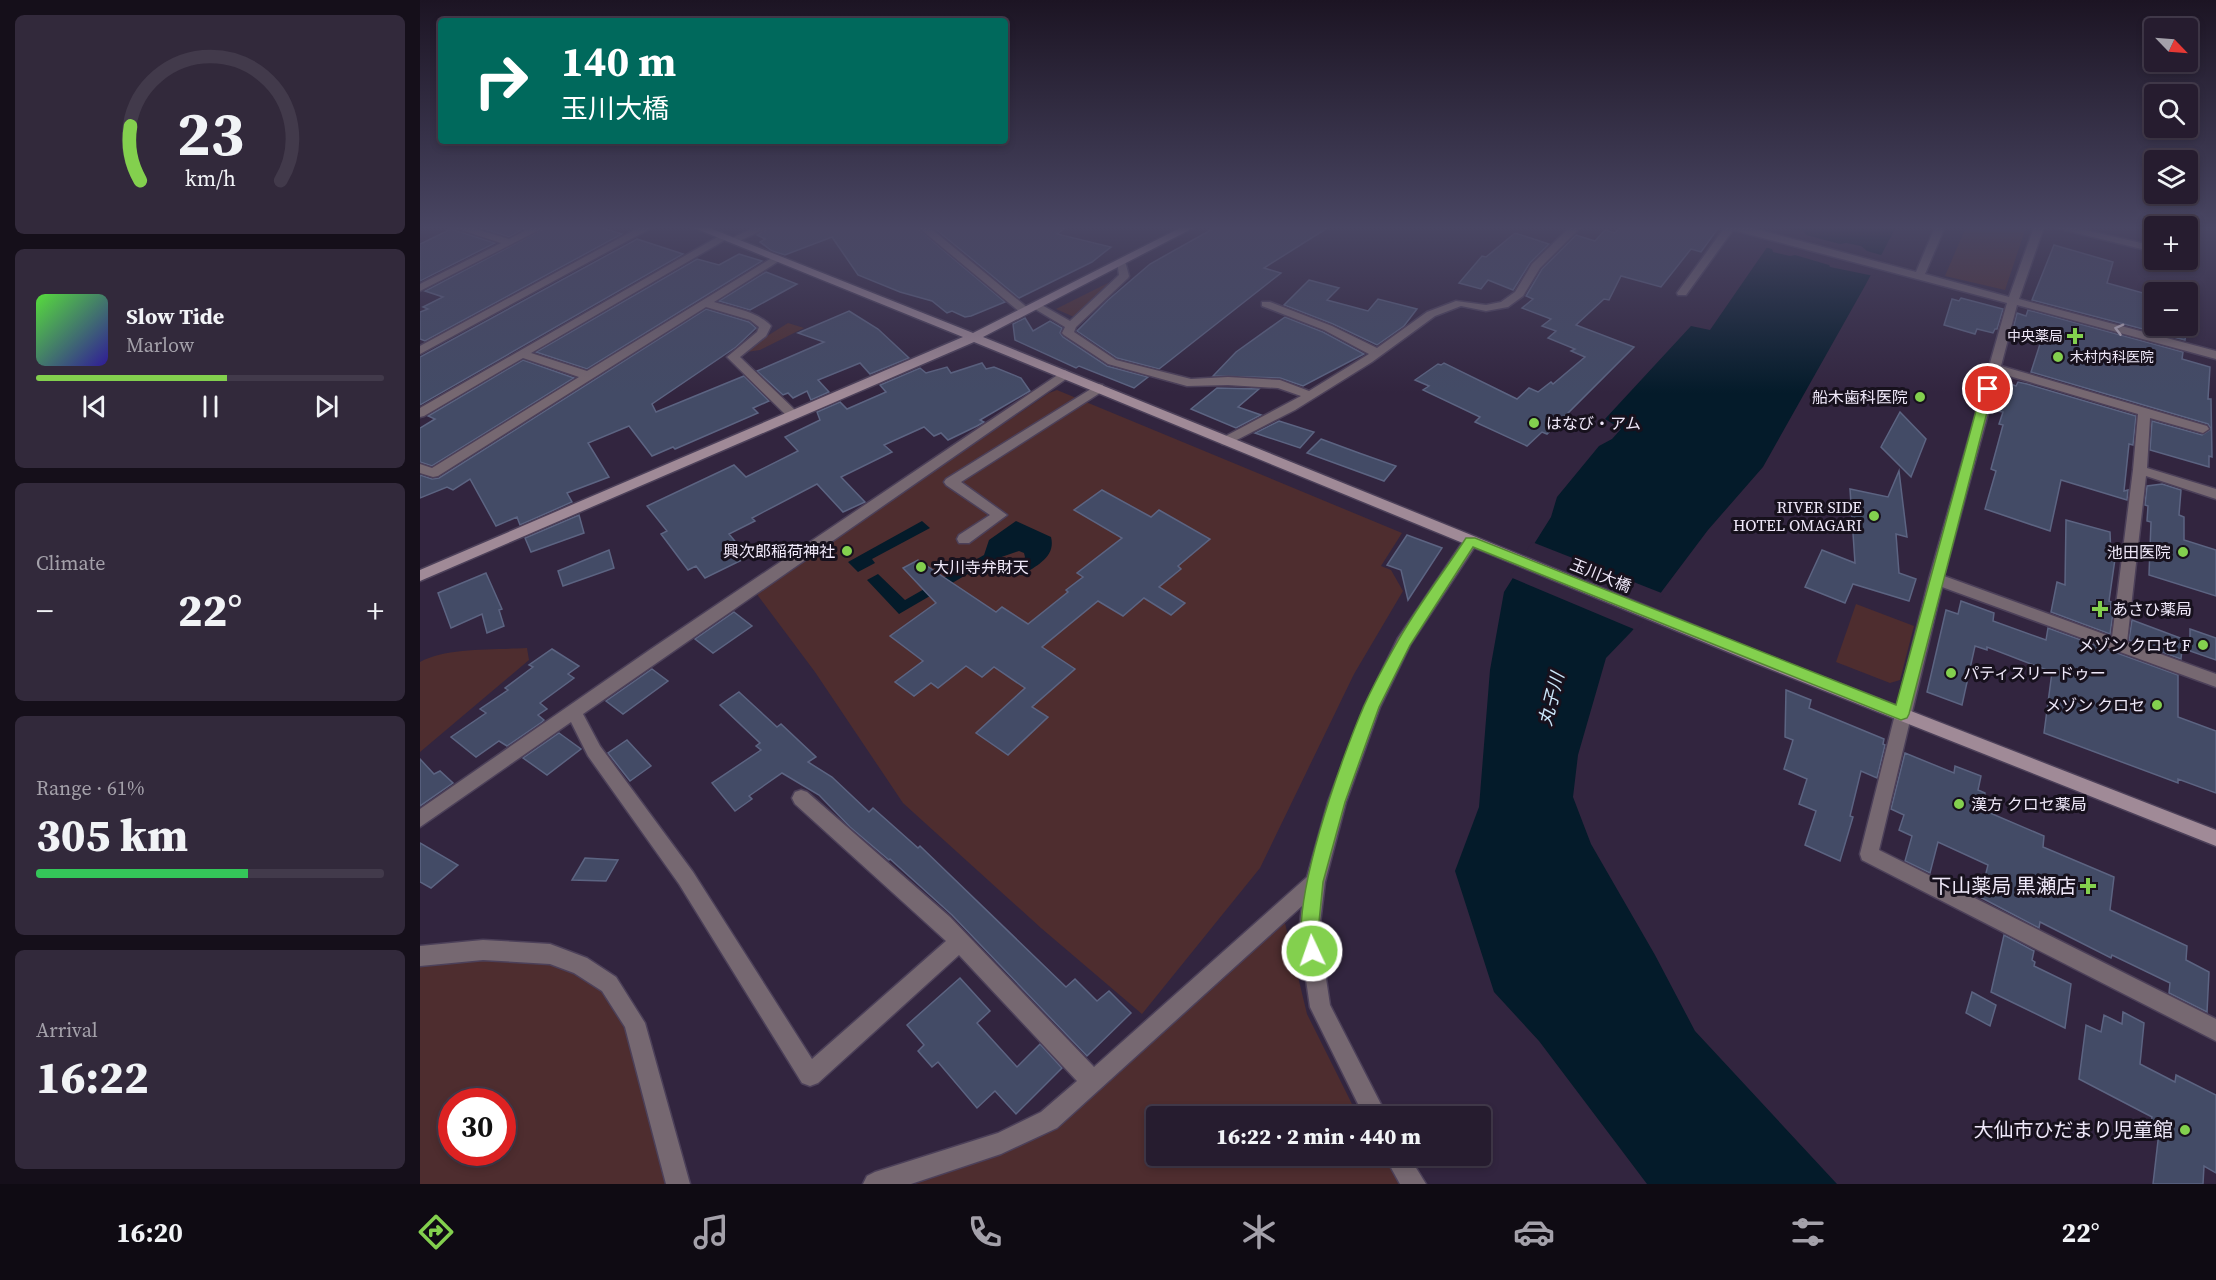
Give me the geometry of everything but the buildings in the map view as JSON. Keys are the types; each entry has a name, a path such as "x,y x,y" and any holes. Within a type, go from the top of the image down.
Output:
{"street":[{"path":"420,351 546,282"},
{"path":"420,412 649,282"},
{"path":"420,468 433,473 738,282"},
{"name":"玉川大橋","path":"833,282 1065,374 1718,642 2216,838"},
{"path":"996,282 1030,308 1071,326"},
{"path":"420,576 972,338 1082,282"},
{"path":"1117,282 1071,326 1068,333 1112,362 1191,383 1228,381 1280,384 1310,395"},
{"path":"1227,441 1310,395 1377,353 1431,314 1460,303 1486,308 1504,304 1519,294 1526,282"},
{"path":"1682,293 1690,282"},
{"path":"1942,282 2216,355"},
{"path":"2020,282 1936,579 1901,714 1869,854 2216,1030"},
{"path":"705,303 754,318 765,326 762,334 733,357 793,415"},
{"path":"1266,304 1328,328 1377,353"},
{"path":"521,354 589,376"},
{"path":"1994,368 2203,429"},
{"path":"420,819 657,652 1065,374"},
{"path":"964,539 1000,515 951,482 1099,388"},
{"path":"2119,645 2140,471 2144,412"},
{"path":"2140,471 2216,494"},
{"path":"1371,1106 1320,1007 1309,932 1315,882 1337,802 1372,707 1404,642 1471,541"},
{"path":"1936,579 2216,681"},
{"path":"574,712 594,751 686,878 810,1075 959,942"},
{"path":"801,798 943,924 1093,1082"},
{"path":"875,1184 1001,1143 1049,1120 1315,882"},
{"path":"420,956 483,950 550,954 580,965 609,984 633,1023 678,1184"},
{"path":"1402,1166 1414,1184"}],"shaded area":[{"path":"1109,282 1111,282 1074,317 1056,309"},
{"path":"1972,282 2008,282 2005,290"},
{"path":"788,323 804,328 760,350 740,353"},
{"path":"1057,390 1402,533 1381,566 1391,570 1403,591 1354,674 1260,868 1142,1014 1041,928 903,803 815,672 756,593 1049,393"},
{"path":"1856,604 1914,626 1900,680 1890,683 1836,662"},
{"path":"527,648 529,660 420,752 420,662 431,657 458,652"},
{"path":"1285,923 1307,1014 1353,1106 1146,1106 1146,1166 1390,1166 1402,1184 901,1184 1020,1145 1053,1125"},
{"path":"524,959 554,963 580,974 603,989 627,1027 668,1184 420,1184 420,964 458,960"}],"water":[{"name":"丸子川","path":"1743,282 1867,282 1763,467 1708,530 1632,631 1606,658 1578,755 1573,797 1591,844 1655,955 1695,1031 1837,1184 1647,1184 1539,1041 1494,992 1455,871 1479,807 1490,670 1504,592 1551,517 1557,497 1599,446 1612,439 1621,429 1605,419 1691,326 1710,330"},
{"path":"922,521 930,528 872,559 875,563 858,572 848,562"},
{"path":"1016,521 1051,537 1052,544 1044,560 1023,575 1019,575 1025,557 1024,553 1019,551 990,561 899,614 867,580 878,574 905,600 984,555 989,540"}],"pier":[{"path":"1532,542 1664,594 1636,630 1510,577"}],"place":[{"name":"中央薬局","path":"2075,336"},
{"name":"木村内科医院","path":"2058,357"},
{"name":"船木歯科医院","path":"1920,397"},
{"name":"はなび・アム","path":"1534,423"},
{"name":"RIVER SIDE HOTEL OMAGARI","path":"1874,516"},
{"name":"興次郎稲荷神社","path":"847,551"},
{"name":"池田医院","path":"2183,552"},
{"name":"大川寺弁財天","path":"921,567"},
{"name":"あさひ薬局","path":"2100,609"},
{"name":"メゾン クロセ F","path":"2203,645"},
{"name":"パティスリードゥー","path":"1951,673"},
{"name":"メゾン クロセ","path":"2157,705"},
{"name":"漢方 クロセ薬局","path":"1959,804"},
{"name":"下山薬局 黒瀬店","path":"2088,886"},
{"name":"大仙市ひだまり児童館","path":"2185,1130"}],"route":[{"path":"1312,951 1309,932 1315,882 1337,802 1372,707 1404,642 1471,541 1901,714 1988,389"}]}
